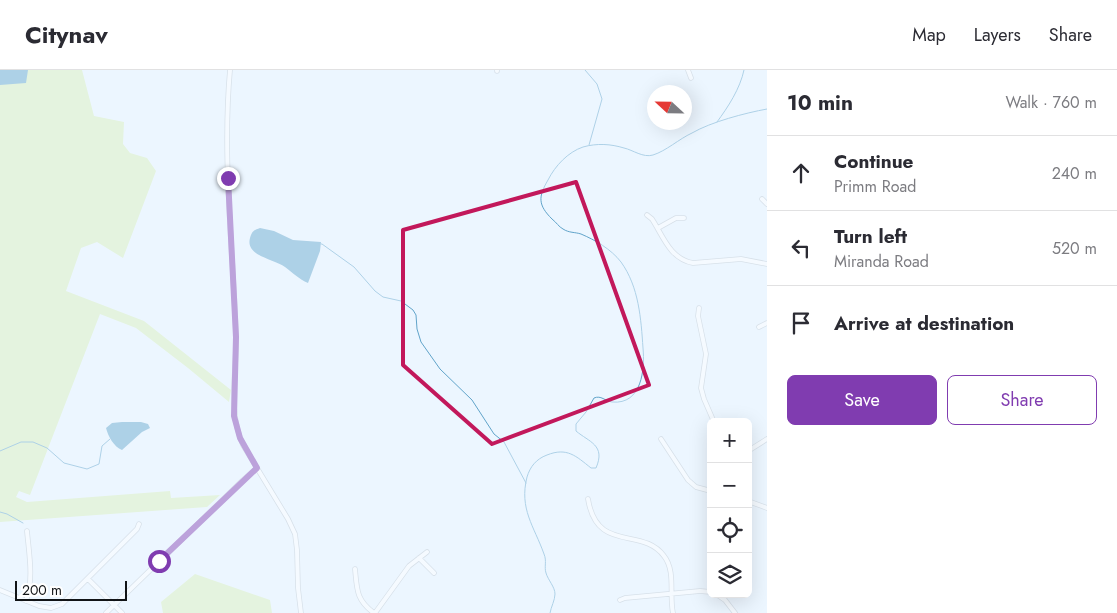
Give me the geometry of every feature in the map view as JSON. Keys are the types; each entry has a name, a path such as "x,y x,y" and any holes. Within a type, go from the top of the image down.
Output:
{"street":[{"path":"230,70 228,169 236,337 234,416 240,438 295,534 298,588 302,613"},
{"path":"688,70 691,78"},
{"path":"762,199 767,204"},
{"path":"647,215 652,219 674,255 686,262 741,259 767,264"},
{"path":"658,228 676,218 684,218"},
{"path":"699,308 698,316 706,354 701,388 712,418"},
{"path":"759,327 767,323"},
{"path":"661,439 688,480 696,487 707,490"},
{"path":"752,448 767,439"},
{"path":"106,613 257,468"},
{"path":"588,499 592,513 605,530 617,536 650,545 664,555 669,567 673,613"},
{"path":"752,503 767,508"},
{"path":"0,590 45,608 57,607 67,600 88,579 137,529 139,524"},
{"path":"26,601 31,581 27,531"},
{"path":"355,568 359,596 362,603 375,613 405,571 427,552"},
{"path":"419,558 434,573"},
{"path":"88,579 122,613"},
{"path":"620,600 625,598 707,592"},
{"path":"723,598 735,613"}],"highlighted area":[{"path":"576,182 649,385 492,444 403,365 403,230"}],"green space":[{"path":"0,70 82,70 94,116 124,122 123,144 130,153 147,158 156,171 123,258 97,242 81,248 66,291 144,321 231,390 229,402 136,328 100,314 30,495 19,491 16,497 27,502 170,491 171,498 220,495 207,507 0,522"},
{"path":"195,574 270,600 272,613 163,613 161,602"}],"water":[{"path":"0,70 28,70 26,83 0,85"},
{"path":"260,228 274,231 293,240 321,242 320,251 308,283 285,267 256,253 252,249 250,238 253,231"},
{"path":"141,422 148,424 150,428 142,432 122,450 112,441 106,428 112,423"}],"waterway":[{"path":"585,70 597,84 602,99 589,145"},
{"path":"717,122 737,91 744,70"},
{"path":"550,613 555,591 546,573 545,557 526,508 525,488 528,473 540,459 560,452 571,454 591,468 596,468 599,460 597,449 591,441 576,431 576,424 594,398 601,398 612,402 622,401 630,398 636,392 642,375 643,356 638,303 632,282 621,262 602,245 586,236 568,231 559,226 547,214 542,205 542,191 558,165 577,149 593,145 609,145 649,156 663,151 709,125 739,115 767,109"},
{"path":"321,244 354,267 375,291 383,297 401,301 413,310 416,315 417,329 421,342 440,369 472,400 494,434 504,442 526,483"},
{"path":"0,451 21,442 33,442 47,448 64,463 87,469 99,464 102,446 110,439"},
{"path":"0,512 23,523"}],"route":[{"path":"159,561 257,468 243,445 237,431 234,416 236,337 228,178"}]}
